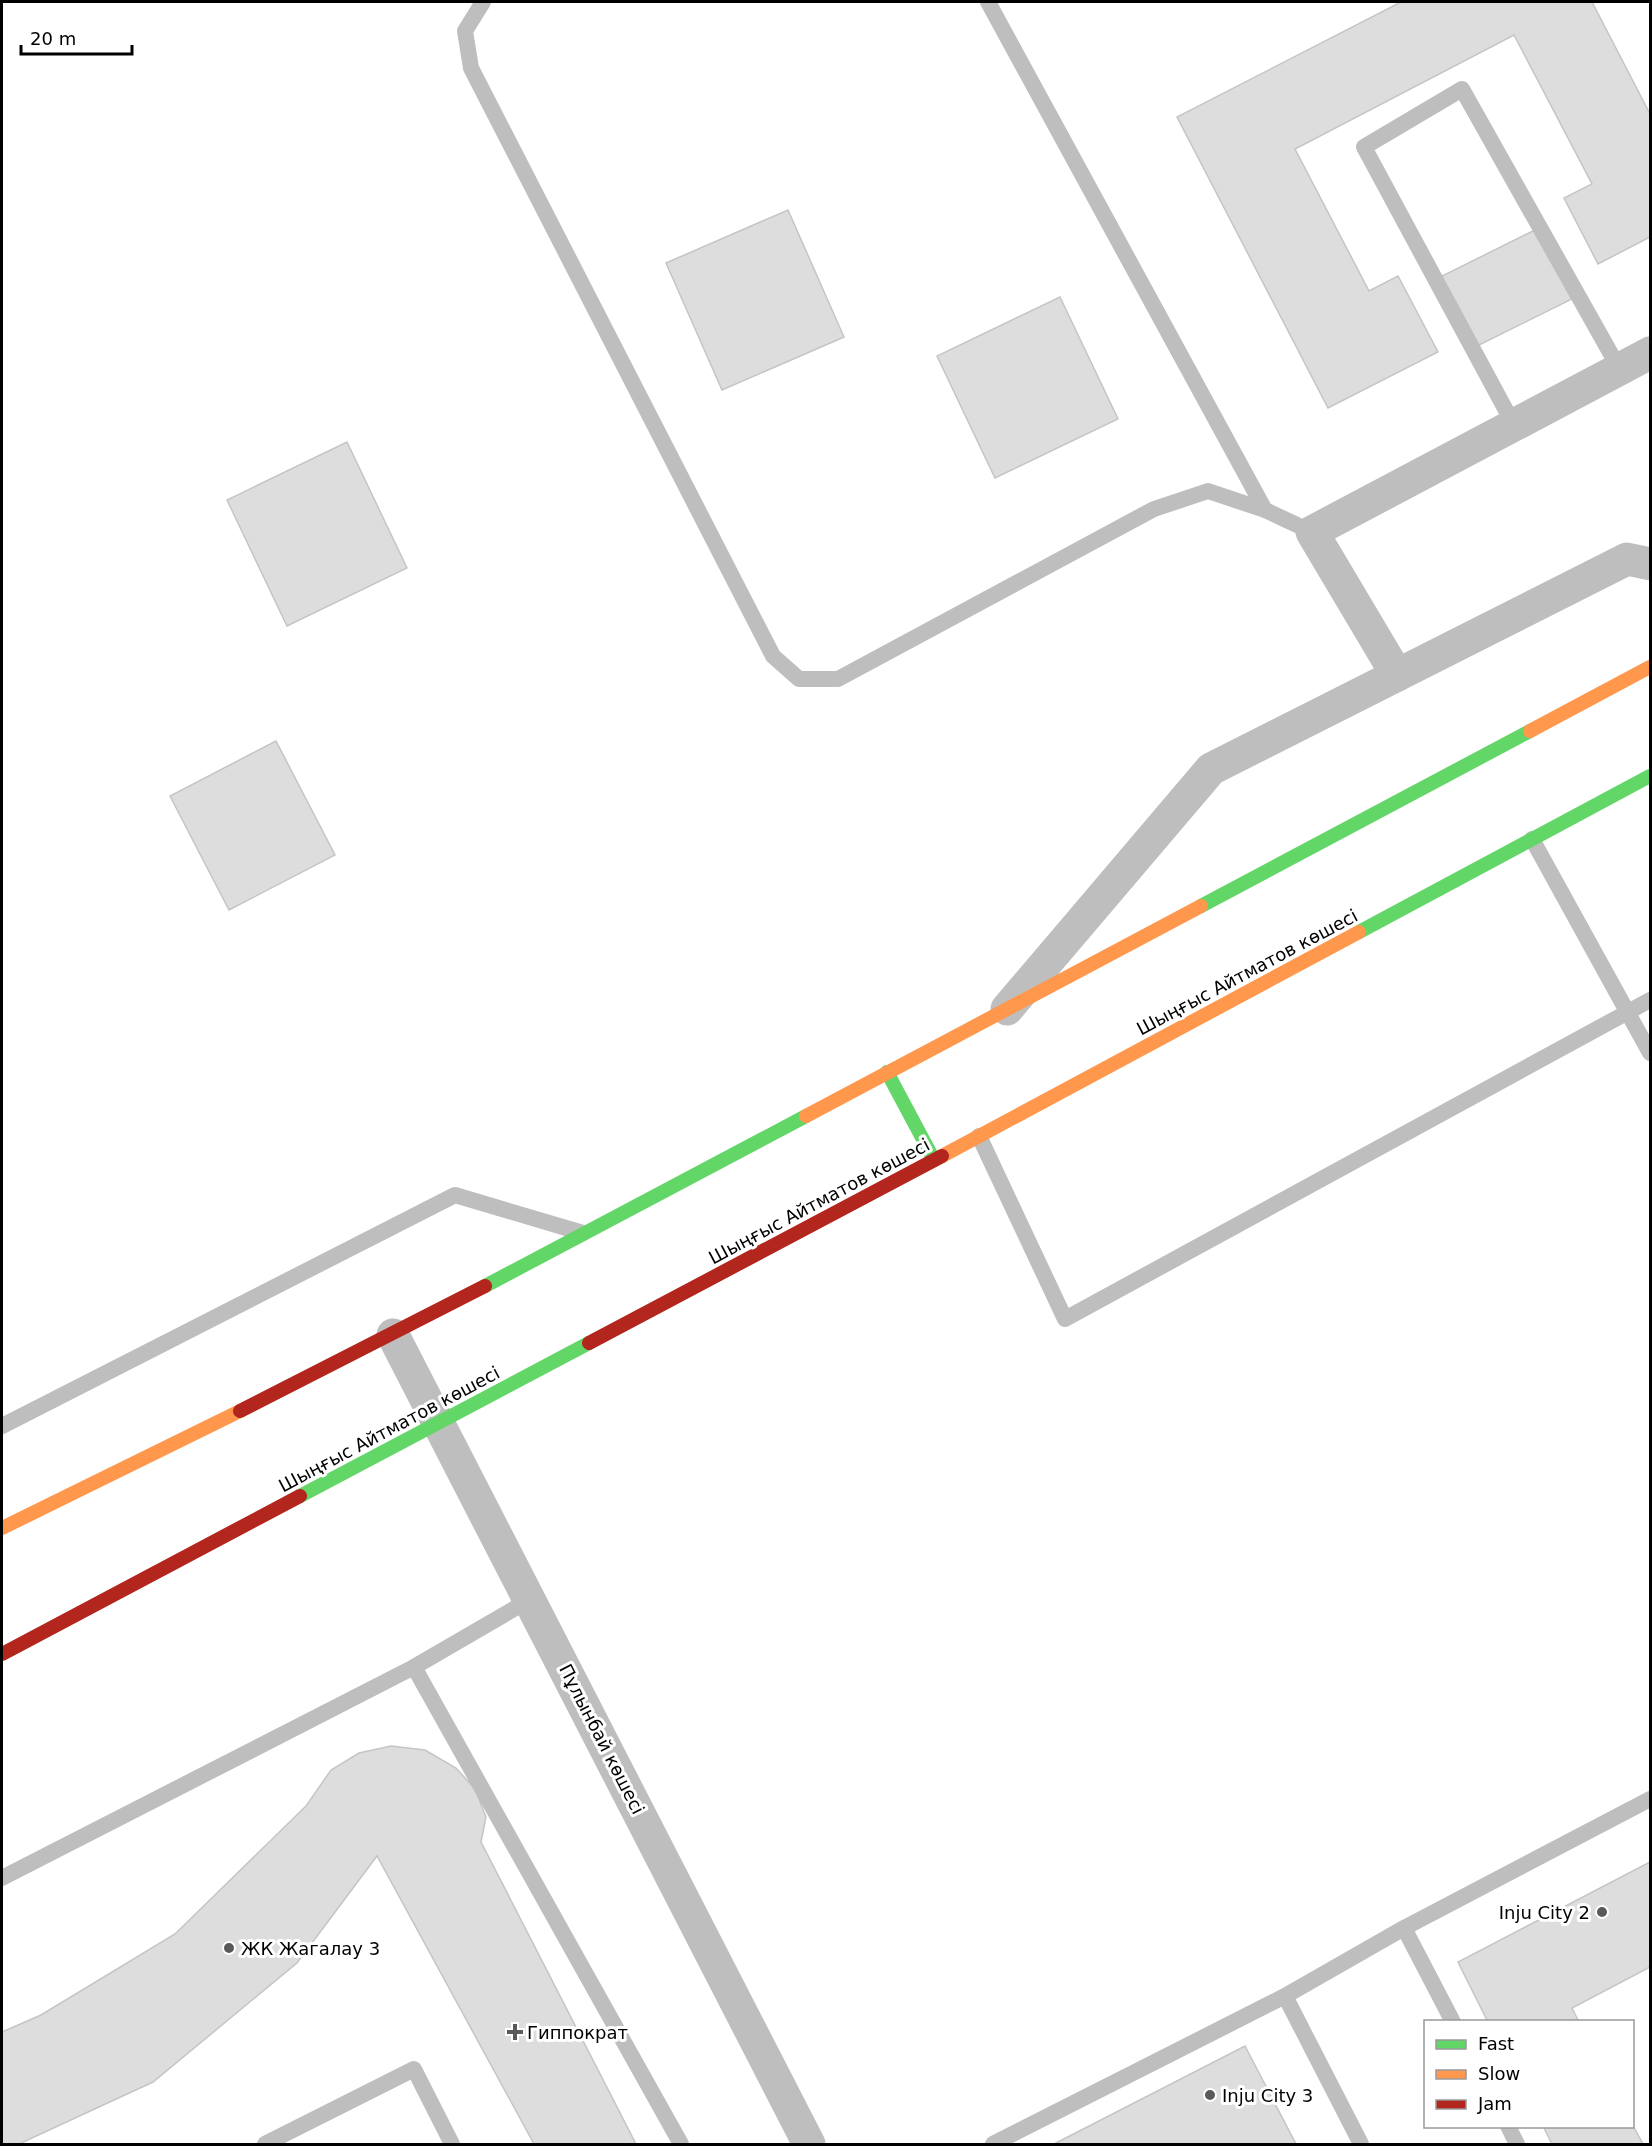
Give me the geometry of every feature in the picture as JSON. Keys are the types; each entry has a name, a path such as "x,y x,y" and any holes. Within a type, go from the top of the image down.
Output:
{"main road":[{"path":"2,1528 393,1335 1650,666"},
{"name":"Шыңғыс Айтматов көшесі","path":"2,1654 979,1136 1648,776"},
{"path":"888,1072 934,1160"}],"street":[{"path":"1397,675 1312,532 1515,427 1650,353"},
{"path":"1006,1009 1210,769 1627,559 1650,564"},
{"name":"Пұлынбай көшесі","path":"393,1335 531,1599 809,2145"}],"lane":[{"path":"483,2 465,31 471,68 773,656 799,679 838,679 1154,509 1208,491 1265,510 1312,532"},
{"path":"988,2 1265,510"},
{"path":"1515,427 1364,147 1462,89 1620,370"},
{"path":"1532,839 1650,1053"},
{"path":"979,1136 1065,1319 1650,1000"},
{"path":"2,1426 455,1195 584,1233"},
{"path":"2,1878 414,1667 531,1599"},
{"path":"414,1667 681,2145"},
{"path":"993,2145 1285,1996 1404,1928 1650,1799"},
{"path":"1404,1928 1452,2020"},
{"path":"1285,1996 1361,2145"},
{"path":"265,2145 414,2069 452,2145"},
{"path":"1508,2128 1517,2145"}],"building":[{"path":"1401,2 1592,2 1650,114 1650,237 1598,264 1564,198 1592,184 1514,35 1295,149 1369,291 1398,276 1438,352 1328,408 1177,117"},
{"path":"788,210 844,337 722,390 666,263"},
{"path":"1537,229 1572,299 1473,348 1438,278"},
{"path":"1060,297 1118,419 995,478 937,356"},
{"path":"347,442 407,568 287,626 227,500"},
{"path":"276,741 335,855 229,910 170,796"},
{"name":"ЖК Жагалау 3","path":"391,1746 425,1750 456,1768 475,1789 486,1817 481,1842 636,2144 534,2144 377,1856 297,1963 153,2082 19,2144 2,2144 2,2032 41,2015 175,1934 306,1806 331,1770 359,1753"},
{"name":"Inju City 2","path":"1650,1862 1650,1967 1572,2008 1578,2020 1487,2020 1458,1962"},
{"name":"Inju City 3","path":"1245,2046 1296,2144 1054,2144"},
{"path":"1544,2128 1634,2128 1643,2144 1552,2144"}],"traffic: fast":[{"path":"1201,906 1530,731"},
{"path":"1359,932 1650,776"},
{"path":"887,1072 934,1160"},
{"path":"485,1286 806,1116"},
{"path":"300,1496 589,1343"}],"traffic: slow":[{"path":"1530,731 1650,667"},
{"path":"806,1116 1201,906"},
{"path":"942,1156 1359,932"},
{"path":"2,1528 240,1411"}],"traffic: jam":[{"path":"589,1343 942,1156"},
{"path":"240,1411 485,1286"},
{"path":"2,1654 300,1496"}],"place":[{"name":"Inju City 2","path":"1602,1912"},
{"name":"ЖК Жагалау 3","path":"229,1948"},
{"name":"Гиппократ","path":"515,2032"},
{"name":"Inju City 3","path":"1210,2095"}]}
